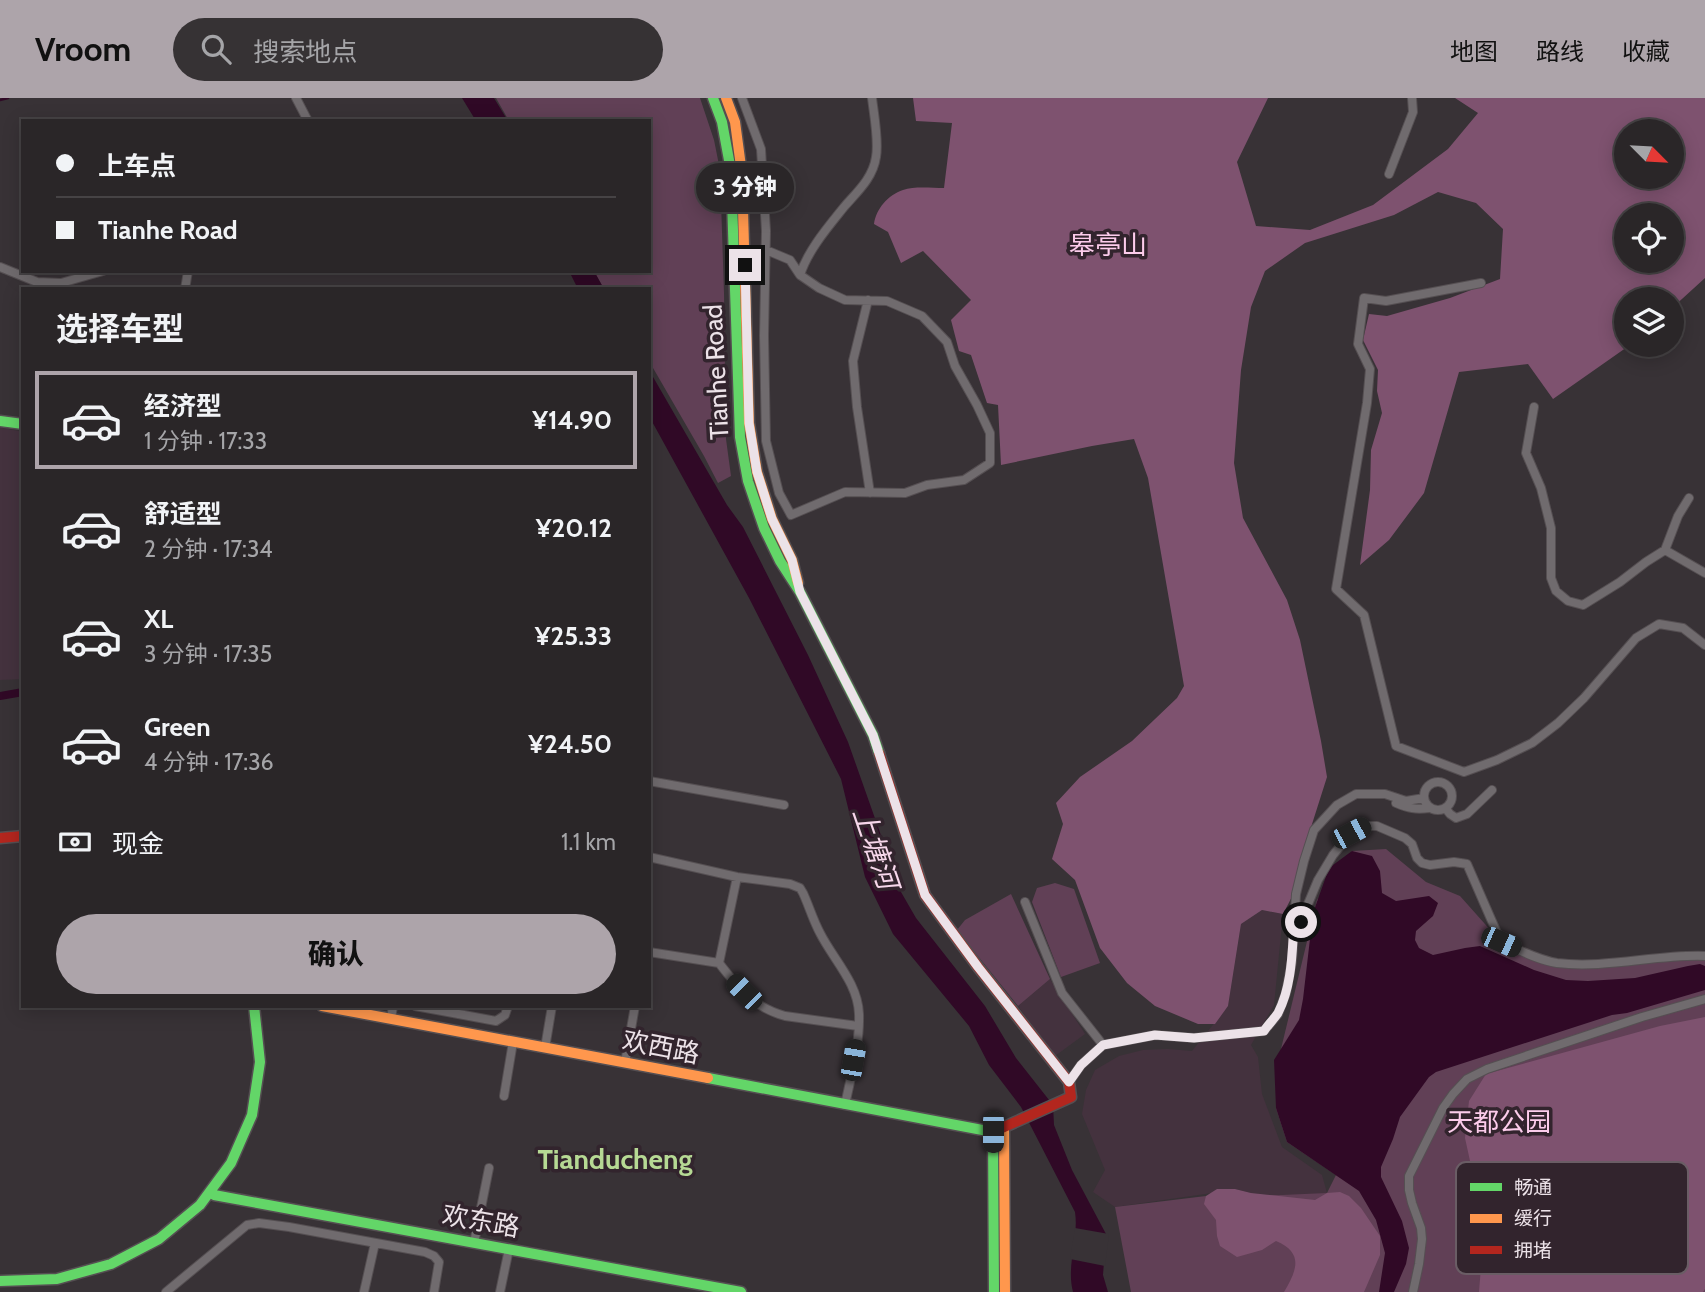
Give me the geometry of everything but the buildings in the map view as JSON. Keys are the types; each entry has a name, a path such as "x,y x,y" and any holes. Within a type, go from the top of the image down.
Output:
{"main road":[{"name":"Tianhe Road","path":"713,98 722,122 731,171 740,438 748,481 764,528 873,735 925,895 1069,1082"},
{"name":"Tianhe Road","path":"726,98 735,122 742,174 749,423 757,472 772,519 792,560 800,592"},
{"path":"0,421 21,424"},
{"path":"0,838 21,836"},
{"path":"0,1281 54,1288 110,1272 150,1253 184,1228 204,1208 236,1161 254,1113 260,1059 254,1008"},
{"name":"欢西路","path":"333,1008 993,1132"},
{"path":"993,1292 993,1132 1071,1097 1069,1082"},
{"path":"1004,1128 1005,1292"},
{"name":"欢东路","path":"214,1195 740,1292"}],"street":[{"path":"296,98 307,119"},
{"path":"742,98 761,149 766,250 766,440 779,494 791,515 845,492 905,493 927,485 964,480 990,463 990,433 978,405 955,366 947,342 922,316 887,301 845,300 819,288 800,275 790,260 766,250"},
{"path":"800,275 803,265 824,233 866,182 876,158 872,98"},
{"path":"1389,174 1413,112 1412,98"},
{"path":"0,267 37,282 61,283 96,273"},
{"path":"1481,283 1386,301 1364,298 1358,344 1370,369 1368,391 1336,589 1364,615 1396,746 1464,772 1532,743 1584,698 1636,638 1659,624 1683,628 1705,645"},
{"path":"868,300 853,362 870,492"},
{"path":"1535,407 1526,453 1541,488 1551,528 1551,578 1556,591 1568,601 1583,605 1665,550 1678,516 1689,498"},
{"path":"1665,550 1705,573"},
{"path":"651,781 784,806"},
{"path":"1356,794 1391,800 1407,808 1429,808 1437,811 1446,809 1452,802 1446,784 1431,783 1424,791 1429,808"},
{"path":"1446,809 1456,818 1466,814 1492,790"},
{"path":"1069,1082 1081,1065 1103,1045 1155,1035 1194,1038 1264,1031 1278,1014 1286,993 1292,961 1296,894 1314,830 1337,805 1356,794 1385,794 1406,801 1424,798"},
{"path":"1294,924 1305,917 1318,880 1351,833 1365,826 1377,826 1405,838 1412,844 1422,863 1466,864 1501,942 1539,958 1557,963 1585,963 1705,956"},
{"path":"651,857 800,888 819,932 852,987 859,1014 845,1105"},
{"path":"719,964 737,877"},
{"path":"1025,902 1062,993 1103,1045"},
{"path":"651,952 719,964 762,1008 785,1016 858,1026"},
{"path":"1413,1292 1422,1239 1409,1190 1409,1176 1443,1108 1467,1079 1488,1069 1642,1017 1705,999"},
{"path":"391,1019 393,1008"},
{"path":"426,1008 496,1021 505,1015 507,1008"},
{"path":"545,1048 552,1008"},
{"path":"625,1063 635,1008"},
{"path":"504,1096 513,1042"},
{"path":"474,1243 489,1168"},
{"path":"289,1227 293,1210"},
{"path":"166,1292 247,1225 259,1223 425,1252 435,1256 439,1262 434,1292"},
{"path":"364,1292 375,1243"},
{"path":"500,1292 509,1249"}],"shaded area":[{"path":"0,427 21,432 21,679 0,680"},
{"path":"1262,910 1283,914 1274,1005 1251,1045 1258,1057 1262,1094 1282,1147 1322,1175 1327,1193 1301,1199 1218,1189 1212,1193 1115,1207 1093,1192 1105,1170 1082,1114 1086,1090 1095,1070 1119,1056 1143,1050 1192,1051 1228,1006 1241,924"},
{"path":"1050,979 1085,1034 1055,1056 1018,1006"}],"green space":[{"path":"496,98 700,98 714,140 720,170 726,439 731,476 718,483 651,364 651,287 603,287 595,273 651,273 651,119 508,119"},
{"name":"皋亭山","path":"913,98 1268,98 1237,162 1256,226 1310,230 1373,205 1448,149 1478,113 1455,98 1705,98 1705,278 1684,297 1684,287 1614,287 1614,356 1553,399 1528,364 1459,372 1424,493 1389,540 1360,565 1370,490 1371,450 1382,413 1377,391 1378,370 1363,340 1369,314 1387,316 1450,298 1500,279 1503,229 1476,203 1438,192 1394,215 1305,243 1265,271 1251,307 1241,370 1234,463 1243,518 1287,600 1300,640 1327,777 1306,843 1295,891 1283,914 1262,910 1241,924 1228,1006 1215,1024 1198,1024 1155,1006 1127,983 1100,948 1075,880 1052,859 1063,824 1056,803 1080,777 1132,741 1177,698 1184,686 1148,478 1134,439 1001,465 998,405 987,403 971,355 959,351 951,320 971,300 923,251 901,263 888,232 874,224 880,208 898,192 912,188 944,188 952,123 916,121"},
{"name":"天都公园","path":"1386,849 1426,882 1460,896 1501,942 1553,962 1705,956 1705,1292 1131,1292 1115,1207 1206,1196 1327,1193 1336,1175 1287,1142 1276,1108 1281,1049 1317,900 1352,851"},
{"path":"1055,883 1074,889 1100,963 1061,977 1032,902 1037,888"},
{"path":"1011,894 1050,979 1018,1006 957,930 965,920"},
{"path":"1705,1017 1703,1292 1479,1292 1480,1274 1688,1274 1688,1162 1470,1162 1465,1138 1469,1101 1486,1074 1660,1026"},
{"path":"1217,1189 1315,1200 1327,1193 1340,1192 1349,1196 1361,1208 1380,1236 1380,1255 1364,1292 1284,1292 1295,1269 1294,1257 1285,1246 1276,1241 1262,1250 1237,1257 1220,1246 1216,1220 1204,1204 1206,1196"}],"water":[{"path":"462,98 494,98 507,119 475,119"},
{"path":"570,273 595,273 603,287 577,287"},
{"name":"上塘河","path":"651,373 727,505 743,527 808,655 848,742 901,892 916,918 985,1006 1016,1058 1053,1105 1054,1125 1072,1170 1106,1234 1103,1275 1108,1292 1073,1292 1071,1272 1075,1212 1021,1107 989,1065 969,1026 893,934 865,877 841,779 749,598 651,420"},
{"path":"1352,851 1372,856 1380,871 1382,893 1396,901 1429,896 1438,903 1433,916 1416,931 1415,940 1419,948 1433,955 1480,946 1534,970 1566,980 1588,981 1635,978 1688,966 1705,966 1705,990 1612,1015 1436,1072 1429,1077 1400,1117 1381,1167 1381,1177 1402,1221 1409,1248 1406,1264 1394,1292 1379,1292 1385,1253 1376,1220 1359,1191 1287,1142 1276,1108 1274,1060 1299,1020 1313,913 1329,868"}],"pier":[{"path":"1075,1228 1109,1234 1105,1266 1070,1259"}],"waterway":[{"path":"0,100 8,98"},
{"path":"0,696 21,692"}],"traffic: fast":[{"path":"713,98 722,122 731,171 740,437 748,481 764,528 780,561 800,592 873,735 879,753"},
{"path":"0,421 21,424"},
{"path":"0,1281 57,1279 111,1264 159,1239 200,1205 231,1163 252,1115 260,1062 254,1008"},
{"path":"708,1078 993,1132"},
{"path":"993,1132 994,1292"},
{"path":"214,1195 741,1292"}],"traffic: slow":[{"path":"726,98 735,122 742,174 749,423 757,472 772,519 792,560 798,583"},
{"path":"333,1008 708,1078"},
{"path":"1004,1128 1005,1292"}],"traffic: jam":[{"path":"879,753 925,895 1069,1082 1071,1097 993,1132"},
{"path":"0,838 21,836"}],"district":[{"name":"Tianducheng","path":"615,1159"}],"route":[{"path":"745,265 749,423 757,472 772,519 792,560 800,592 873,735 925,895 1069,1082 1081,1065 1103,1045 1155,1035 1194,1038 1264,1031 1278,1014 1286,993 1292,961 1294,924 1301,922"}]}
